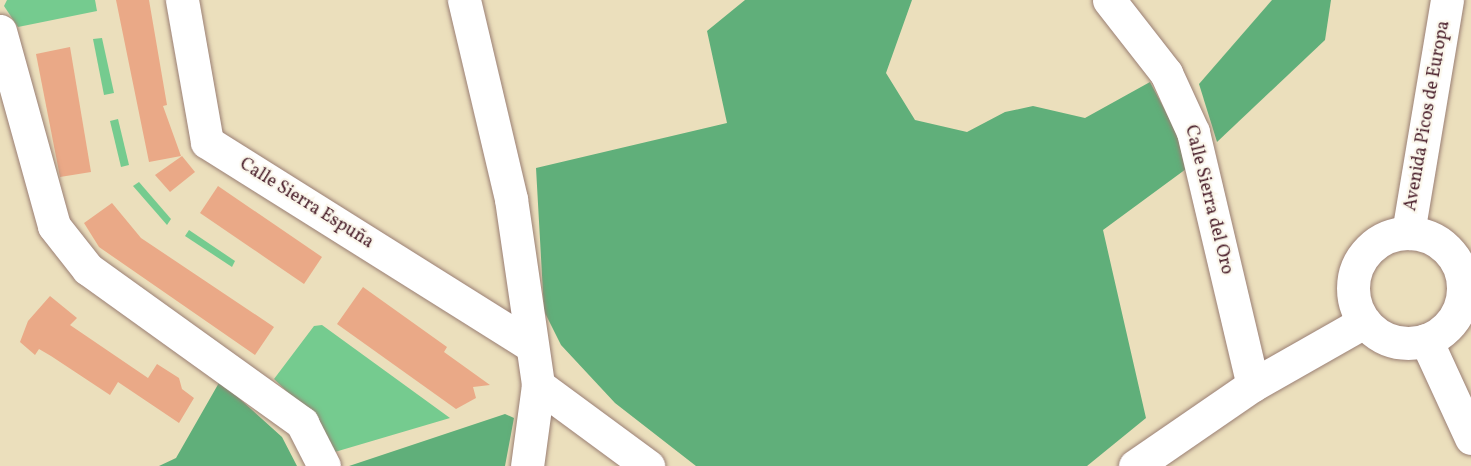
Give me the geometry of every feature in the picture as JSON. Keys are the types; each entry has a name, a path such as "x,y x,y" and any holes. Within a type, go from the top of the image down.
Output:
{"street":[{"name":"Calle Sierra Espuña","path":"182,0 207,142 528,343"},
{"path":"464,0 512,200 528,343 538,385 527,466"},
{"name":"Calle Sierra del Oro","path":"1109,0 1166,73 1193,132 1253,385"},
{"name":"Avenida Picos de Europa","path":"1408,232 1447,0"},
{"path":"0,30 54,226 88,269 302,423 324,466"},
{"path":"1408,232 1427,236 1450,252 1467,277 1461,304 1447,328 1426,340 1406,344 1379,335 1364,322 1353,295 1356,268 1378,241 1408,232"},
{"path":"1135,466 1253,385 1364,322"},
{"path":"1426,340 1471,438"},
{"path":"538,385 648,466"}],"green space":[{"path":"7,0 95,0 97,11 18,27 4,6"},
{"path":"745,0 912,0 886,73 915,120 967,132 1005,112 1033,106 1085,118 1150,82 1176,131 1186,169 1103,230 1146,418 1087,466 696,466 615,403 561,345 544,311 536,168 727,123 707,31"},
{"path":"1272,0 1331,0 1325,40 1217,142 1199,84"},
{"path":"102,38 114,93 104,95 93,39"},
{"path":"118,119 129,165 121,167 110,121"},
{"path":"139,182 171,219 167,225 133,186"},
{"path":"189,230 235,261 232,267 185,236"},
{"path":"322,325 450,418 328,454 303,407 274,379 314,326"},
{"path":"220,381 282,437 297,466 159,466 176,458"},
{"path":"505,414 514,418 505,466 349,466"}],"building":[{"path":"116,0 149,0 167,105 163,106 181,156 149,162"},
{"path":"70,47 91,172 60,177 36,54"},
{"path":"182,156 195,172 170,192 155,175"},
{"path":"218,186 322,257 304,284 200,213"},
{"path":"112,203 141,238 274,327 255,355 99,247 84,223"},
{"path":"363,287 447,347 444,352 490,385 473,387 476,398 456,409 337,324"},
{"path":"50,296 77,318 70,325 148,378 157,364 179,378 182,389 194,398 179,423 118,382 110,395 51,356 39,349 35,355 20,342 28,321"}]}
